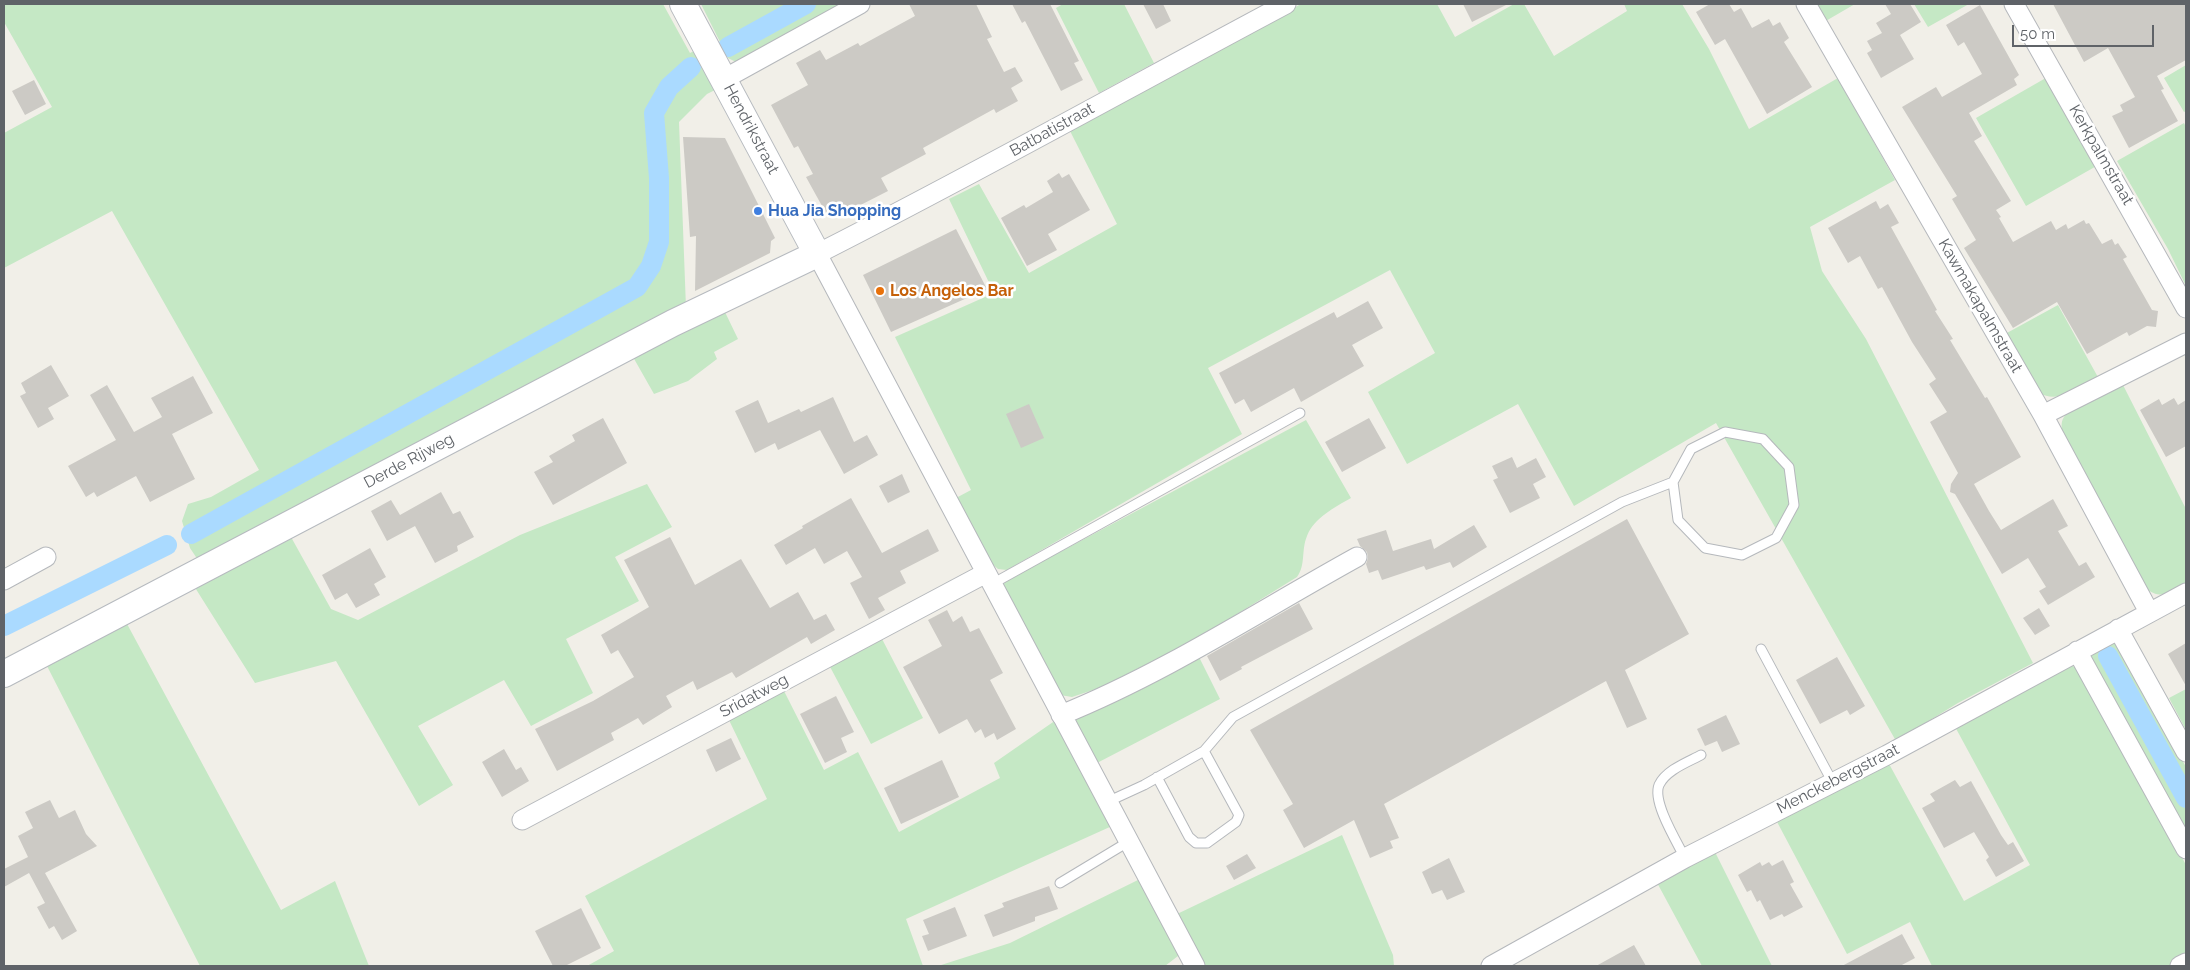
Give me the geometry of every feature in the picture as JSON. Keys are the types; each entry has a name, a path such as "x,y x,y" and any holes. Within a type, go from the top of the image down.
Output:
{"street":[{"name":"Hendrikstraat","path":"683,4 817,254"},
{"name":"Batbatistraat","path":"817,254 948,188 1073,118 1286,4"},
{"name":"Kawmakapalmstraat","path":"1806,4 2043,415 2149,612"},
{"name":"Kerkpalmstraat","path":"2014,4 2186,308"},
{"path":"724,79 855,5"},
{"path":"817,254 1195,966"},
{"name":"Derde Rijweg","path":"4,674 647,336 817,254"},
{"path":"2043,415 2186,343"},
{"path":"4,580 46,558"},
{"path":"1061,715 1112,693 1177,660 1357,558"},
{"name":"Sridatweg","path":"522,820 989,578"},
{"name":"Menckebergstraat","path":"1491,966 1579,919 1685,858 1833,783 2186,593"},
{"path":"2118,629 2186,752"},
{"path":"2077,651 2186,849"},
{"path":"2180,966 2186,963"}],"lane":[{"path":"989,578 1300,412"},
{"path":"1107,802 1204,751 1233,716 1622,502 1673,482 1691,449 1725,432 1763,439 1789,467 1794,505 1776,538 1742,555 1705,548 1678,520 1673,482"},
{"path":"1761,649 1833,783"},
{"path":"1157,777 1190,837 1196,842 1207,843 1236,822 1239,815 1204,751"},
{"path":"1685,858 1659,803 1658,793 1660,784 1667,776 1701,756"},
{"path":"1060,883 1128,842"}],"green space":[{"path":"4,4 663,4 690,53 698,49 719,88 707,94 679,122 686,308 198,560 190,548 182,521 188,504 211,497 259,470 112,211 4,268 4,133 52,107 4,22"},
{"path":"701,4 839,4 836,10 738,63 728,58"},
{"path":"1063,4 1124,4 1154,63 1099,93 1056,8"},
{"path":"1301,4 1437,4 1455,37 1514,4 1524,4 1554,56 1627,11 1624,4 1682,4 1709,49 1749,129 1838,78 1895,180 1810,227 1822,271 1866,339 2033,663 1958,703 1896,741 1716,423 1574,506 1518,404 1407,464 1368,392 1435,353 1390,270 1208,368 1242,434 1007,570 998,569 990,562 956,498 971,490 895,337 994,293 949,199 979,184 1029,273 1117,224 1069,129"},
{"path":"1813,4 1855,4 1824,22"},
{"path":"1914,4 1969,4 1928,27"},
{"path":"2186,65 2186,111 2184,112 2164,78"},
{"path":"2051,75 2100,164 2026,206 1976,118"},
{"path":"2184,123 2186,127 2186,286 2168,249 2117,161"},
{"path":"2058,305 2099,379 2068,394 2053,397 2037,392 2005,334"},
{"path":"724,310 738,339 714,352 717,359 688,381 654,394 633,357"},
{"path":"2123,385 2186,509 2186,586 2160,595 2144,587 2063,436 2062,422 2069,412 2083,403"},
{"path":"1306,420 1351,498 1320,518 1310,530 1305,541 1302,568 1297,577 1200,637 1102,687 1072,697 1060,695 1002,586 1006,581"},
{"path":"647,484 672,527 615,557 639,601 566,639 593,693 531,726 504,680 418,726 453,785 419,806 336,661 255,683 194,586 291,537 331,609 358,620 520,535"},
{"path":"126,622 281,910 335,881 369,966 200,966 47,666"},
{"path":"881,637 923,718 871,744 828,663"},
{"path":"2108,641 2120,646 2186,767 2186,837 2089,655"},
{"path":"1197,653 1220,699 1097,763 1072,714"},
{"path":"2068,664 2077,668 2084,675 2186,865 2186,957 2170,966 1932,966 1910,922 1847,954 1775,818 1888,762 1964,901 2030,865 1953,723"},
{"path":"783,689 824,770 858,752 899,832 1000,778 994,763 1056,720 1112,826 906,919 923,966 587,966 614,951 585,896 767,799 728,718"},
{"path":"2186,689 2186,730 2169,698"},
{"path":"1342,835 1393,955 1394,966 1203,966 1175,915"},
{"path":"1714,850 1772,966 1702,966 1655,879"},
{"path":"1140,879 1179,950 1178,956 1165,966 938,966 1010,943"}],"building":[{"path":"909,4 976,4 992,37 987,39 1004,72 1015,67 1023,81 1011,88 1018,101 996,113 994,109 923,148 926,154 881,178 888,191 841,215 838,209 827,215 806,177 813,174 798,146 794,148 771,105 808,85 796,63 820,50 826,60 858,43 860,46 915,16"},
{"path":"1012,4 1050,4 1079,61 1074,63 1083,80 1061,91 1025,21 1022,23"},
{"path":"1143,4 1163,4 1171,21 1156,29"},
{"path":"1463,4 1508,4 1472,22"},
{"path":"1710,4 1729,4 1734,12 1741,8 1752,28 1769,19 1773,26 1780,22 1789,38 1784,42 1812,87 1767,114 1725,39 1715,45 1696,12"},
{"path":"1885,4 1910,4 1921,22 1900,35 1914,59 1881,78 1867,53 1872,50 1867,41 1882,33 1876,23 1891,14"},
{"path":"2053,4 2186,4 2186,60 2157,76 2164,89 2161,90 2178,121 2129,148 2112,116 2123,111 2120,105 2135,97 2108,48 2084,62"},
{"path":"1980,5 2019,75 2014,79 2017,85 1969,113 1982,136 1974,141 2011,201 1996,210 2001,217 1999,218 2013,242 2051,221 2056,230 2066,224 2068,229 2084,220 2086,224 2089,223 2102,244 2112,239 2115,245 2118,243 2127,257 2123,259 2152,310 2158,311 2156,327 2147,326 2129,336 2127,332 2087,354 2057,302 2013,328 1964,248 1976,240 1952,199 1957,196 1902,107 1936,87 1942,97 1982,74 1964,42 1958,46 1946,25"},
{"path":"34,80 46,104 25,115 12,91"},
{"path":"683,137 725,138 775,238 771,241 770,253 695,291 696,236 690,237"},
{"path":"1059,173 1062,178 1069,174 1090,210 1048,234 1057,250 1027,266 1001,218 1024,205 1026,208 1053,192 1047,181"},
{"path":"1876,201 1880,209 1888,204 1899,223 1891,227 1937,310 1935,311 1953,339 1950,340 1985,398 1987,397 2021,457 1974,484 1989,511 2001,530 2053,499 2068,526 2058,531 2079,566 2086,562 2095,577 2048,605 2039,591 2046,587 2028,558 2002,574 1955,494 1950,492 1951,484 1958,473 1930,422 1947,412 1929,384 1936,379 1912,342 1882,287 1878,289 1860,256 1848,263 1828,228"},
{"path":"956,229 987,289 891,332 863,275"},
{"path":"1368,301 1383,328 1352,345 1364,366 1301,402 1294,388 1251,412 1244,399 1235,404 1219,373 1334,312 1337,318"},
{"path":"51,365 69,396 48,408 54,419 38,428 20,396 26,393 21,383"},
{"path":"193,376 213,413 172,434 195,479 150,502 136,476 97,497 94,492 86,497 68,466 116,440 90,395 107,385 134,432 162,417 151,398"},
{"path":"833,397 854,442 867,435 878,455 844,474 820,430 778,450 775,443 755,453 735,411 758,400 768,423 799,409 801,412"},
{"path":"2174,398 2178,405 2186,400 2186,446 2166,457 2140,410 2159,399 2162,405"},
{"path":"1029,404 1044,438 1021,448 1006,414"},
{"path":"603,418 627,463 553,505 534,472 553,462 549,456 575,441 572,435"},
{"path":"1369,418 1386,448 1342,472 1325,442"},
{"path":"1512,457 1517,468 1536,458 1546,477 1533,484 1540,498 1510,513 1493,480 1498,478 1492,466"},
{"path":"902,474 910,492 888,503 879,486"},
{"path":"441,492 453,514 460,511 474,537 457,546 458,551 435,563 415,526 387,541 371,511 391,500 400,515"},
{"path":"851,498 882,553 928,529 939,551 900,571 906,583 878,598 885,610 869,619 850,583 862,577 847,551 824,564 815,548 786,565 774,545 803,528 802,526"},
{"path":"1627,519 1689,634 1625,670 1647,719 1627,728 1606,681 1384,804 1399,838 1390,841 1393,848 1370,858 1354,820 1304,848 1283,810 1293,804 1250,730"},
{"path":"1474,525 1487,547 1453,568 1450,562 1426,570 1424,566 1382,580 1378,570 1369,573 1366,564 1367,552 1360,546 1357,539 1386,530 1393,551 1431,539 1434,549"},
{"path":"670,537 695,585 741,559 770,608 798,592 814,620 826,614 835,630 811,644 807,637 736,678 732,672 697,690 693,681 666,696 672,707 643,725 638,718 611,733 614,740 557,771 535,729 593,701 634,677 618,650 611,654 601,635 649,607 624,560"},
{"path":"370,548 386,577 374,584 380,595 356,608 347,593 335,600 322,575"},
{"path":"1299,603 1313,629 1241,667 1242,669 1220,681 1207,656"},
{"path":"2039,608 2050,626 2035,635 2023,618"},
{"path":"947,610 953,622 962,616 970,632 979,628 1003,673 990,680 1016,729 997,740 994,733 985,738 981,729 975,733 967,719 939,734 903,667 942,646 928,620"},
{"path":"2186,643 2186,686 2168,654"},
{"path":"1837,657 1865,706 1850,715 1847,710 1820,724 1796,680"},
{"path":"836,696 854,732 841,738 847,752 825,763 800,714"},
{"path":"1726,715 1740,744 1722,752 1717,741 1705,746 1697,729"},
{"path":"731,738 741,759 716,772 706,750"},
{"path":"504,749 516,770 521,767 529,781 502,797 482,762"},
{"path":"942,760 959,797 901,824 884,788"},
{"path":"1955,780 1960,787 1971,781 2001,835 2008,845 2013,842 2024,861 1996,877 1986,860 1989,857 1974,832 1944,848 1922,808 1935,801 1930,794"},
{"path":"50,800 59,818 75,810 86,834 97,846 45,873 77,931 62,940 54,926 49,929 37,907 45,903 29,873 4,887 4,869 28,857 18,836 33,828 25,812"},
{"path":"1247,854 1256,868 1234,880 1226,866"},
{"path":"1449,858 1465,892 1447,900 1442,890 1432,894 1422,872"},
{"path":"1783,860 1794,882 1790,884 1803,907 1784,917 1782,914 1770,920 1760,900 1757,902 1751,890 1747,892 1738,875 1760,862 1762,866 1769,862 1772,866"},
{"path":"1049,886 1058,909 1035,917 1035,921 993,937 984,915 1004,907 1002,903"},
{"path":"955,907 967,936 928,951 922,936 929,934 923,920"},
{"path":"581,908 601,948 565,966 553,966 535,931"},
{"path":"1902,934 1915,958 1900,966 1842,966"},
{"path":"1634,945 1646,966 1596,966"}],"waterway":[{"path":"728,47 806,4"},
{"path":"191,534 637,287 651,266 659,242 659,178 654,113 669,87 691,67"},
{"path":"4,626 167,545"},
{"path":"2108,656 2186,798"}],"place":[{"name":"Hua Jia Shopping","path":"758,211"},
{"name":"Los Angelos Bar","path":"880,291"}]}
